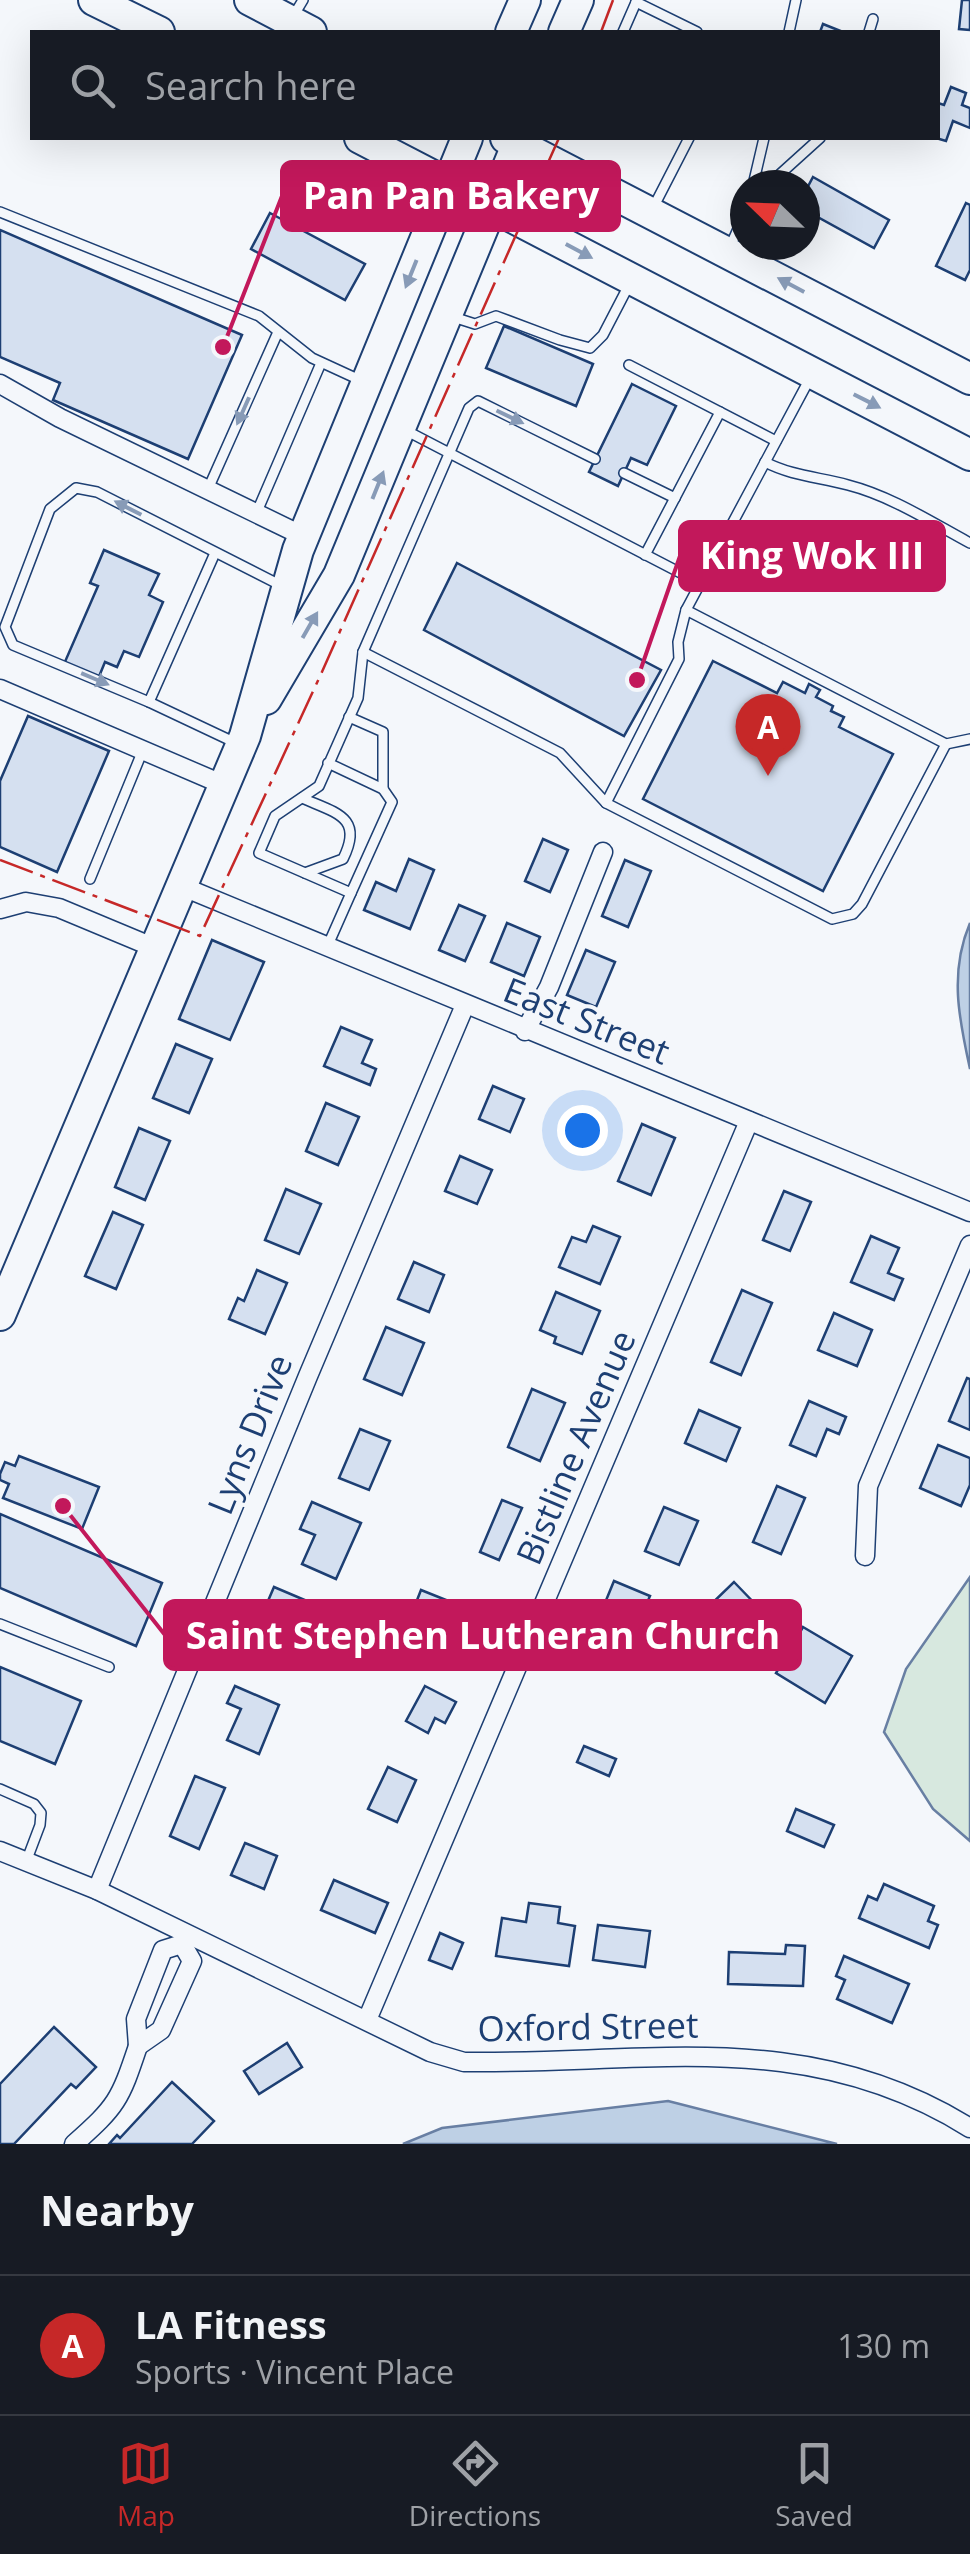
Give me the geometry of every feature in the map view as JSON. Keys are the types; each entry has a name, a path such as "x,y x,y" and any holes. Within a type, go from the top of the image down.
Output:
{"main road":[{"path":"94,0 154,30"},
{"path":"250,0 301,18"},
{"path":"513,30 525,0"},
{"path":"565,30 578,0"},
{"path":"364,140 970,454"},
{"path":"243,741 304,536 466,140"},
{"path":"0,1315 243,741 339,574 492,206 514,140 970,379"}],"street":[{"path":"0,384 60,418 304,536"},
{"path":"0,689 224,784"},
{"path":"525,1030 549,987 603,852"},
{"name":"East Street","path":"181,886 970,1212"},
{"path":"0,909 26,902 60,908 155,948"},
{"name":"Lyns Drive","path":"97,1890 465,1005"},
{"name":"Bistline Avenue","path":"367,2020 748,1121"},
{"path":"865,1556 868,1486 970,1245"},
{"name":"Oxford Street","path":"0,1852 97,1890 184,1939 430,2052 464,2062 715,2055 775,2061 880,2082 934,2106 970,2128"},
{"path":"74,2144 112,2110 124,2091 138,2046 136,2020 163,1950 184,1939 192,1961 161,2030 138,2046"}],"lane":[{"path":"789,30 796,0"},
{"path":"623,30 637,1 693,30"},
{"path":"870,30 873,19"},
{"path":"650,212 688,140"},
{"path":"757,170 764,140"},
{"path":"785,170 818,140"},
{"path":"0,212 259,316 321,363 366,383"},
{"path":"728,252 730,247"},
{"path":"448,315 476,324 496,316 590,348 603,335 632,279"},
{"path":"208,490 278,332"},
{"path":"256,514 321,363"},
{"path":"630,365 776,441"},
{"path":"606,803 679,659 678,642 686,610 813,373"},
{"path":"351,893 260,853 275,816 318,786 358,698 363,652 469,408 478,402 595,459"},
{"path":"645,555 720,412"},
{"path":"401,428 700,583"},
{"path":"765,462 783,472 848,485 890,500 970,542"},
{"path":"624,473 674,498"},
{"path":"243,741 13,645 5,626 50,508 76,488 97,492 287,588"},
{"path":"149,702 215,552"},
{"path":"686,610 946,744 970,739"},
{"path":"363,652 560,753 606,803 820,916 843,919 862,904 946,744"},
{"path":"350,717 383,732 383,790"},
{"path":"90,879 143,750"},
{"path":"328,763 383,790 392,802 328,948"},
{"path":"302,798 342,816 352,829 352,842 342,859 305,873"},
{"path":"0,1624 109,1667"},
{"path":"0,1789 34,1804 41,1812 26,1862"}],"shaded area":[{"path":"970,1577 970,1841 933,1809 884,1732 906,1669"}],"water":[{"path":"970,923 970,1069 958,978"},
{"path":"668,2101 837,2144 403,2144 442,2128"}],"building":[{"path":"962,0 970,0 970,30 959,29"},
{"path":"951,87 966,93 962,105 970,108 970,128 953,121 946,141 940,139 940,104 944,105"},
{"path":"820,181 889,220 874,248 820,218"},
{"path":"966,203 970,205 970,270 965,280 936,266"},
{"path":"270,213 365,264 345,300 251,249"},
{"path":"0,230 242,335 188,459 53,400 60,383 0,357"},
{"path":"504,326 593,364 576,406 486,368"},
{"path":"632,384 676,406 647,465 631,458 618,486 589,472"},
{"path":"104,550 159,574 149,595 163,602 139,657 124,651 117,667 105,662 98,679 64,664 98,586 90,583"},
{"path":"457,563 661,670 624,736 424,630"},
{"path":"713,661 777,693 783,682 805,693 809,684 820,690 816,697 844,717 839,727 893,754 823,891 643,799"},
{"path":"28,716 109,751 57,872 0,847 0,781"},
{"path":"543,839 568,850 550,892 525,881"},
{"path":"409,859 434,870 410,929 364,910 376,882 396,891"},
{"path":"625,860 651,871 628,927 602,916"},
{"path":"459,905 485,916 465,961 439,950"},
{"path":"507,923 540,937 524,976 491,962"},
{"path":"212,940 264,962 230,1040 179,1019"},
{"path":"586,950 615,962 596,1007 567,995"},
{"path":"341,1027 372,1040 362,1063 376,1069 370,1085 324,1066"},
{"path":"176,1044 212,1059 189,1113 153,1098"},
{"path":"493,1086 524,1099 510,1132 479,1119"},
{"path":"326,1103 359,1117 338,1165 306,1151"},
{"path":"642,1124 675,1138 651,1195 618,1181"},
{"path":"139,1128 170,1141 145,1200 115,1187"},
{"path":"460,1156 492,1170 477,1204 445,1191"},
{"path":"286,1189 321,1204 299,1254 265,1240"},
{"path":"784,1191 811,1202 790,1251 763,1240"},
{"path":"113,1212 143,1225 116,1289 85,1276"},
{"path":"593,1226 620,1237 600,1284 559,1267 572,1237 586,1242"},
{"path":"871,1236 899,1248 888,1273 903,1279 894,1300 851,1282"},
{"path":"414,1262 444,1275 429,1312 398,1299"},
{"path":"257,1270 287,1283 265,1334 229,1319 238,1298 244,1301"},
{"path":"742,1290 772,1303 741,1375 711,1362"},
{"path":"556,1292 600,1311 582,1354 554,1343 556,1337 540,1330"},
{"path":"834,1313 872,1330 857,1366 818,1350"},
{"path":"386,1327 424,1343 402,1395 364,1379"},
{"path":"967,1378 970,1379 970,1430 949,1421"},
{"path":"532,1389 565,1403 540,1461 508,1447"},
{"path":"809,1401 846,1417 839,1434 827,1429 816,1456 790,1445"},
{"path":"699,1410 740,1428 726,1461 685,1443"},
{"path":"360,1429 390,1441 369,1490 339,1478"},
{"path":"938,1445 970,1458 970,1485 961,1506 920,1488"},
{"path":"19,1456 99,1487 82,1529 3,1498 9,1484 0,1480 0,1474 5,1462 15,1466"},
{"path":"777,1486 805,1498 781,1554 753,1542"},
{"path":"502,1500 522,1508 499,1560 480,1552"},
{"path":"312,1502 361,1523 336,1579 302,1564 315,1535 300,1529"},
{"path":"664,1507 698,1521 679,1565 645,1551"},
{"path":"0,1514 162,1583 136,1646 0,1588"},
{"path":"614,1581 650,1596 628,1647 593,1632"},
{"path":"734,1582 762,1611 771,1601 789,1619 750,1658 704,1611"},
{"path":"274,1587 307,1601 280,1665 247,1650"},
{"path":"421,1590 476,1612 466,1637 457,1634 449,1655 403,1636"},
{"path":"803,1627 852,1656 825,1703 776,1673"},
{"path":"0,1667 81,1701 55,1764 0,1741"},
{"path":"235,1686 279,1705 259,1754 227,1740 241,1709 227,1703"},
{"path":"425,1686 456,1702 445,1723 435,1718 428,1733 406,1721"},
{"path":"584,1746 616,1759 609,1776 577,1762"},
{"path":"388,1767 416,1780 397,1822 368,1809"},
{"path":"195,1776 225,1788 199,1849 170,1836"},
{"path":"796,1809 834,1825 824,1847 787,1831"},
{"path":"245,1843 277,1856 264,1889 231,1875"},
{"path":"334,1880 388,1903 375,1933 321,1910"},
{"path":"884,1884 934,1906 928,1921 938,1925 929,1948 859,1918 868,1896 877,1900"},
{"path":"529,1903 560,1907 558,1923 575,1926 569,1966 496,1956 502,1918 526,1922"},
{"path":"598,1925 650,1931 645,1967 593,1960"},
{"path":"440,1933 463,1943 452,1969 429,1960"},
{"path":"786,1945 805,1946 803,1986 728,1984 729,1952 785,1954"},
{"path":"844,1956 909,1984 892,2023 837,1999 845,1980 836,1976"},
{"path":"54,2027 96,2067 76,2088 71,2084 14,2144 0,2144 0,2084"},
{"path":"287,2043 302,2067 259,2094 244,2071"},
{"path":"172,2082 214,2121 192,2144 109,2144 117,2135 120,2138"}],"power":[{"path":"602,30 613,0"},
{"path":"0,860 200,936 558,140"}],"place":[{"name":"Pan Pan Bakery","path":"223,347"},
{"name":"King Wok III","path":"637,680"},
{"name":"LA Fitness","path":"768,776"},
{"name":"Saint Stephen Lutheran Church","path":"63,1506"}]}
